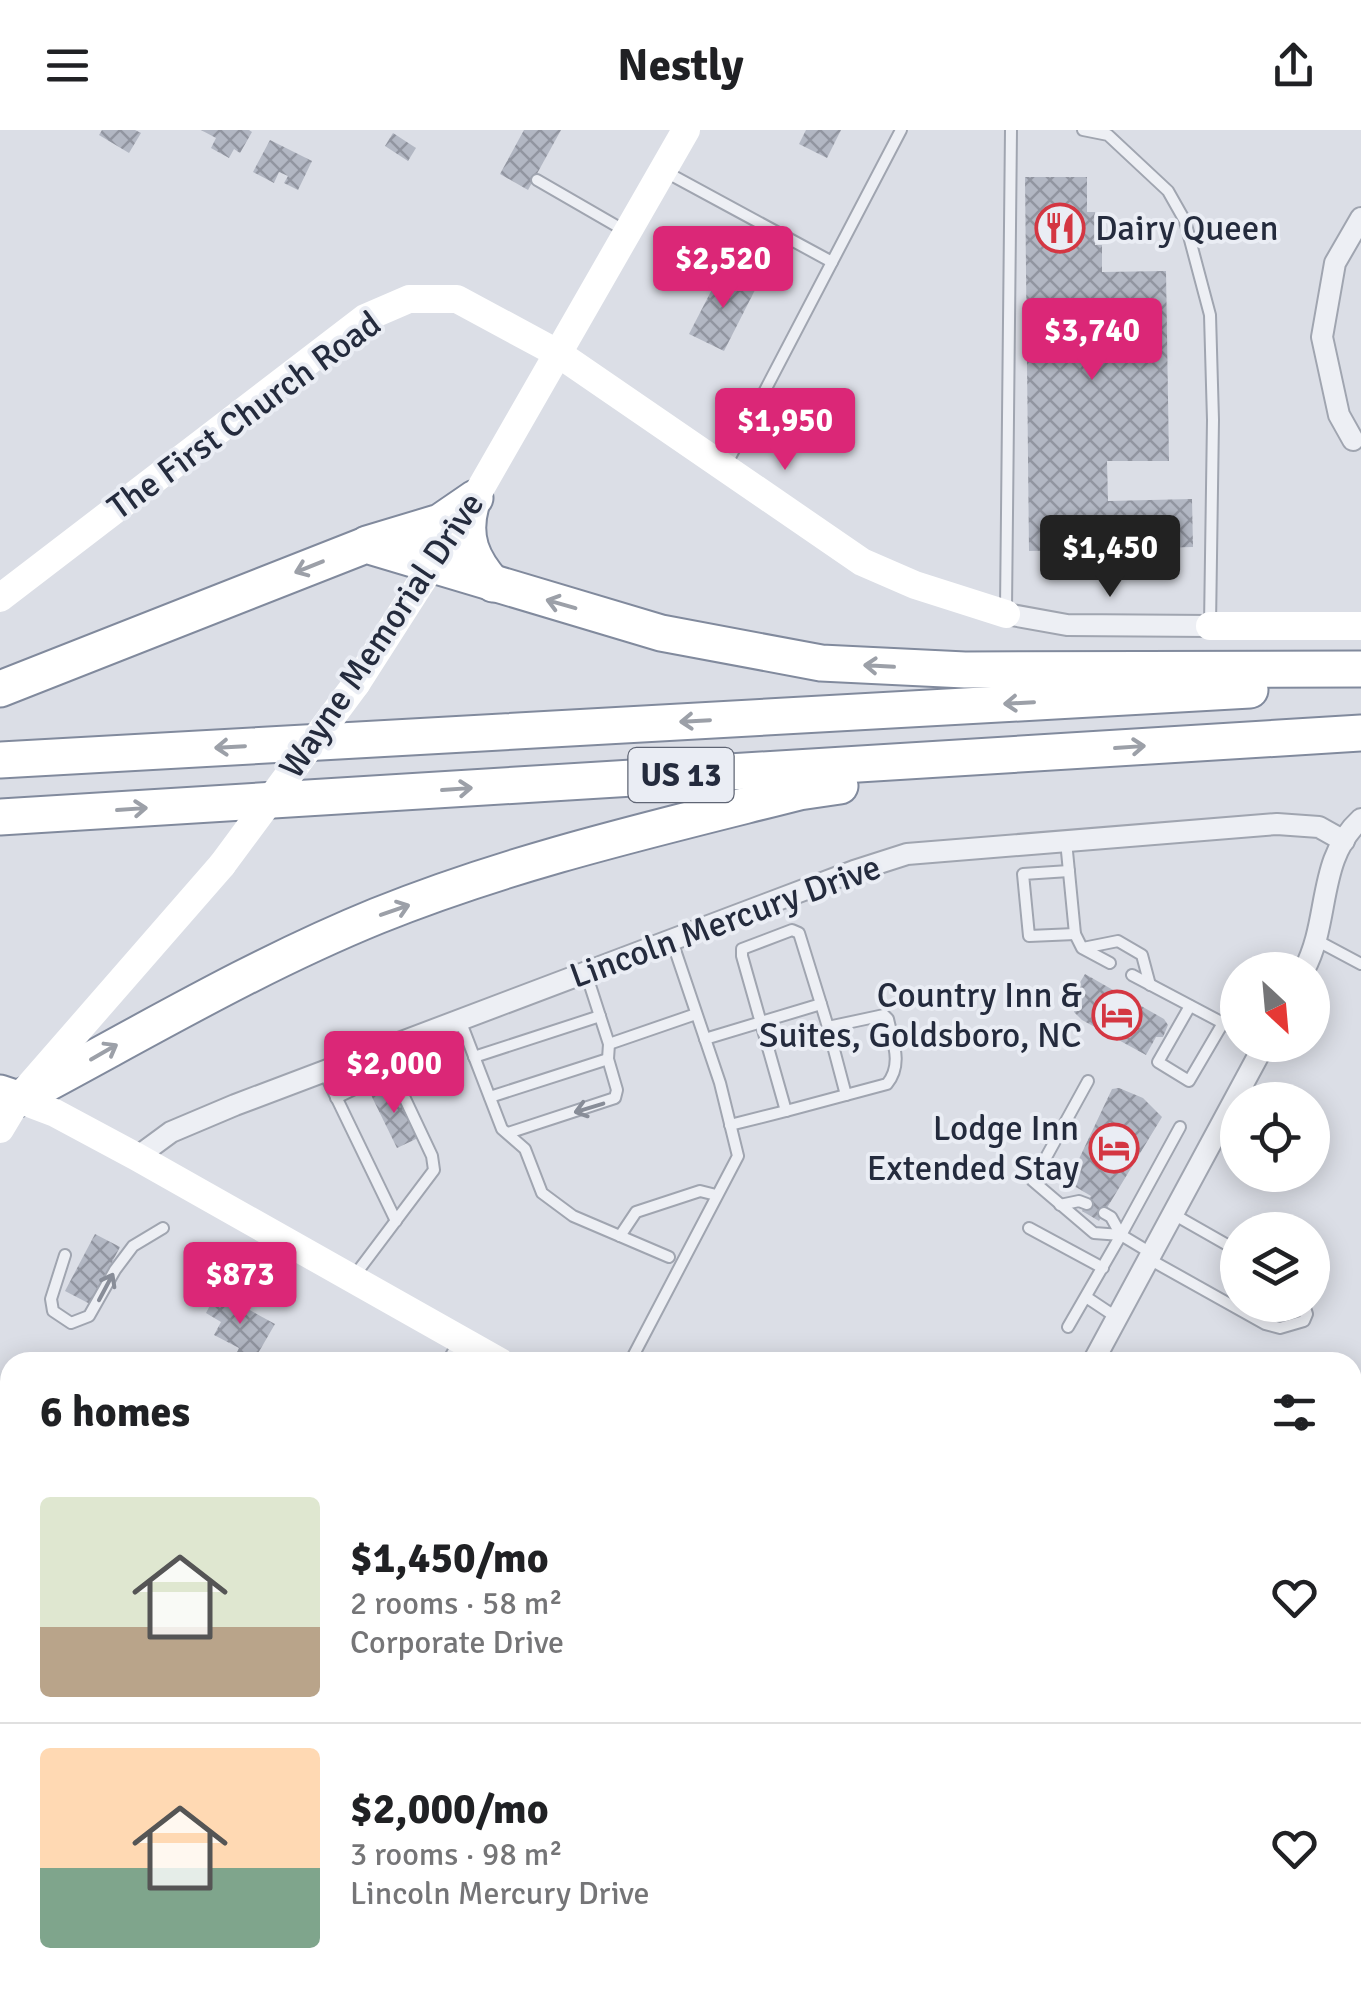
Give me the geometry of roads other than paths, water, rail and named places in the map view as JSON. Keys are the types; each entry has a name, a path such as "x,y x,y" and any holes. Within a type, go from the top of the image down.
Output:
{"highway":[{"path":"0,689 366,545 440,522 473,502"},
{"path":"473,502 466,521 469,548 494,584"},
{"path":"366,545 662,633 821,663 964,670 1361,669"},
{"name":"US 13","path":"0,760 1361,684"},
{"name":"US 13","path":"0,820 1361,733"},
{"path":"4,1092 234,980 378,916 552,855 799,792 1086,750"}],"street":[{"name":"Wayne Memorial Drive","path":"0,1129 4,1092 222,864 356,684 473,502 686,130"},
{"path":"1357,440 1339,415 1322,337 1336,263 1361,218"},
{"name":"The First Church Road","path":"0,598 364,318 409,299 456,299 559,354 862,562 915,585 1006,614"},
{"path":"1006,614 1067,625 1361,626"},
{"name":"Lincoln Mercury Drive","path":"137,1156 170,1132 907,854 1277,824 1352,829"},
{"path":"1310,952 1324,906 1329,866 1352,829"},
{"path":"1098,1352 1254,1062"},
{"path":"4,1092 137,1156 352,1280 457,1352"}],"lane":[{"path":"726,466 901,130"},
{"path":"1006,614 1011,130"},
{"path":"1083,130 1108,136 1168,191 1185,222 1206,300 1210,316 1213,420 1210,626"},
{"path":"663,170 832,262"},
{"path":"537,180 628,233"},
{"path":"1066,841 1076,934 1082,948 1110,963"},
{"path":"1069,871 1022,874 1029,936 1076,934"},
{"path":"786,1110 742,950 792,930 802,938 846,1095"},
{"path":"1315,939 1361,964"},
{"path":"635,1352 738,1156 672,941"},
{"path":"1082,948 1118,941 1142,955 1150,984"},
{"path":"508,1133 615,1098 609,1044 586,973"},
{"path":"1132,975 1220,1022"},
{"path":"704,1038 821,1004"},
{"path":"1190,1006 1158,1062 1188,1081 1220,1029"},
{"path":"609,1044 696,1014"},
{"path":"730,1125 887,1084 896,1074 888,1019 884,1015 828,1028"},
{"path":"474,1057 600,1016"},
{"path":"459,1020 502,1129 525,1148 542,1193 573,1216 669,1256"},
{"path":"352,1280 434,1170 432,1156 382,1050"},
{"path":"490,1097 608,1059"},
{"path":"336,1098 392,1071"},
{"path":"324,1072 396,1221"},
{"path":"1088,1081 1033,1180 1094,1233 1120,1236 1220,1297"},
{"path":"1068,1327 1180,1126"},
{"path":"620,1236 636,1212 700,1191 716,1195"},
{"path":"1060,1205 1079,1200 1086,1204"},
{"path":"1104,1213 1111,1217 1120,1236"},
{"path":"1173,1214 1220,1241"},
{"path":"65,1255 51,1299 54,1310 72,1323 89,1316 132,1246 163,1228"},
{"path":"1029,1228 1103,1268"},
{"path":"1086,1297 1117,1318"},
{"path":"1262,1322 1280,1328 1301,1322"}],"place":[{"name":"Dairy Queen","path":"1060,228"},
{"name":"Country Inn & Suites, Goldsboro, NC","path":"1117,1015"},
{"name":"Lodge Inn Extended Stay","path":"1114,1148"}]}
